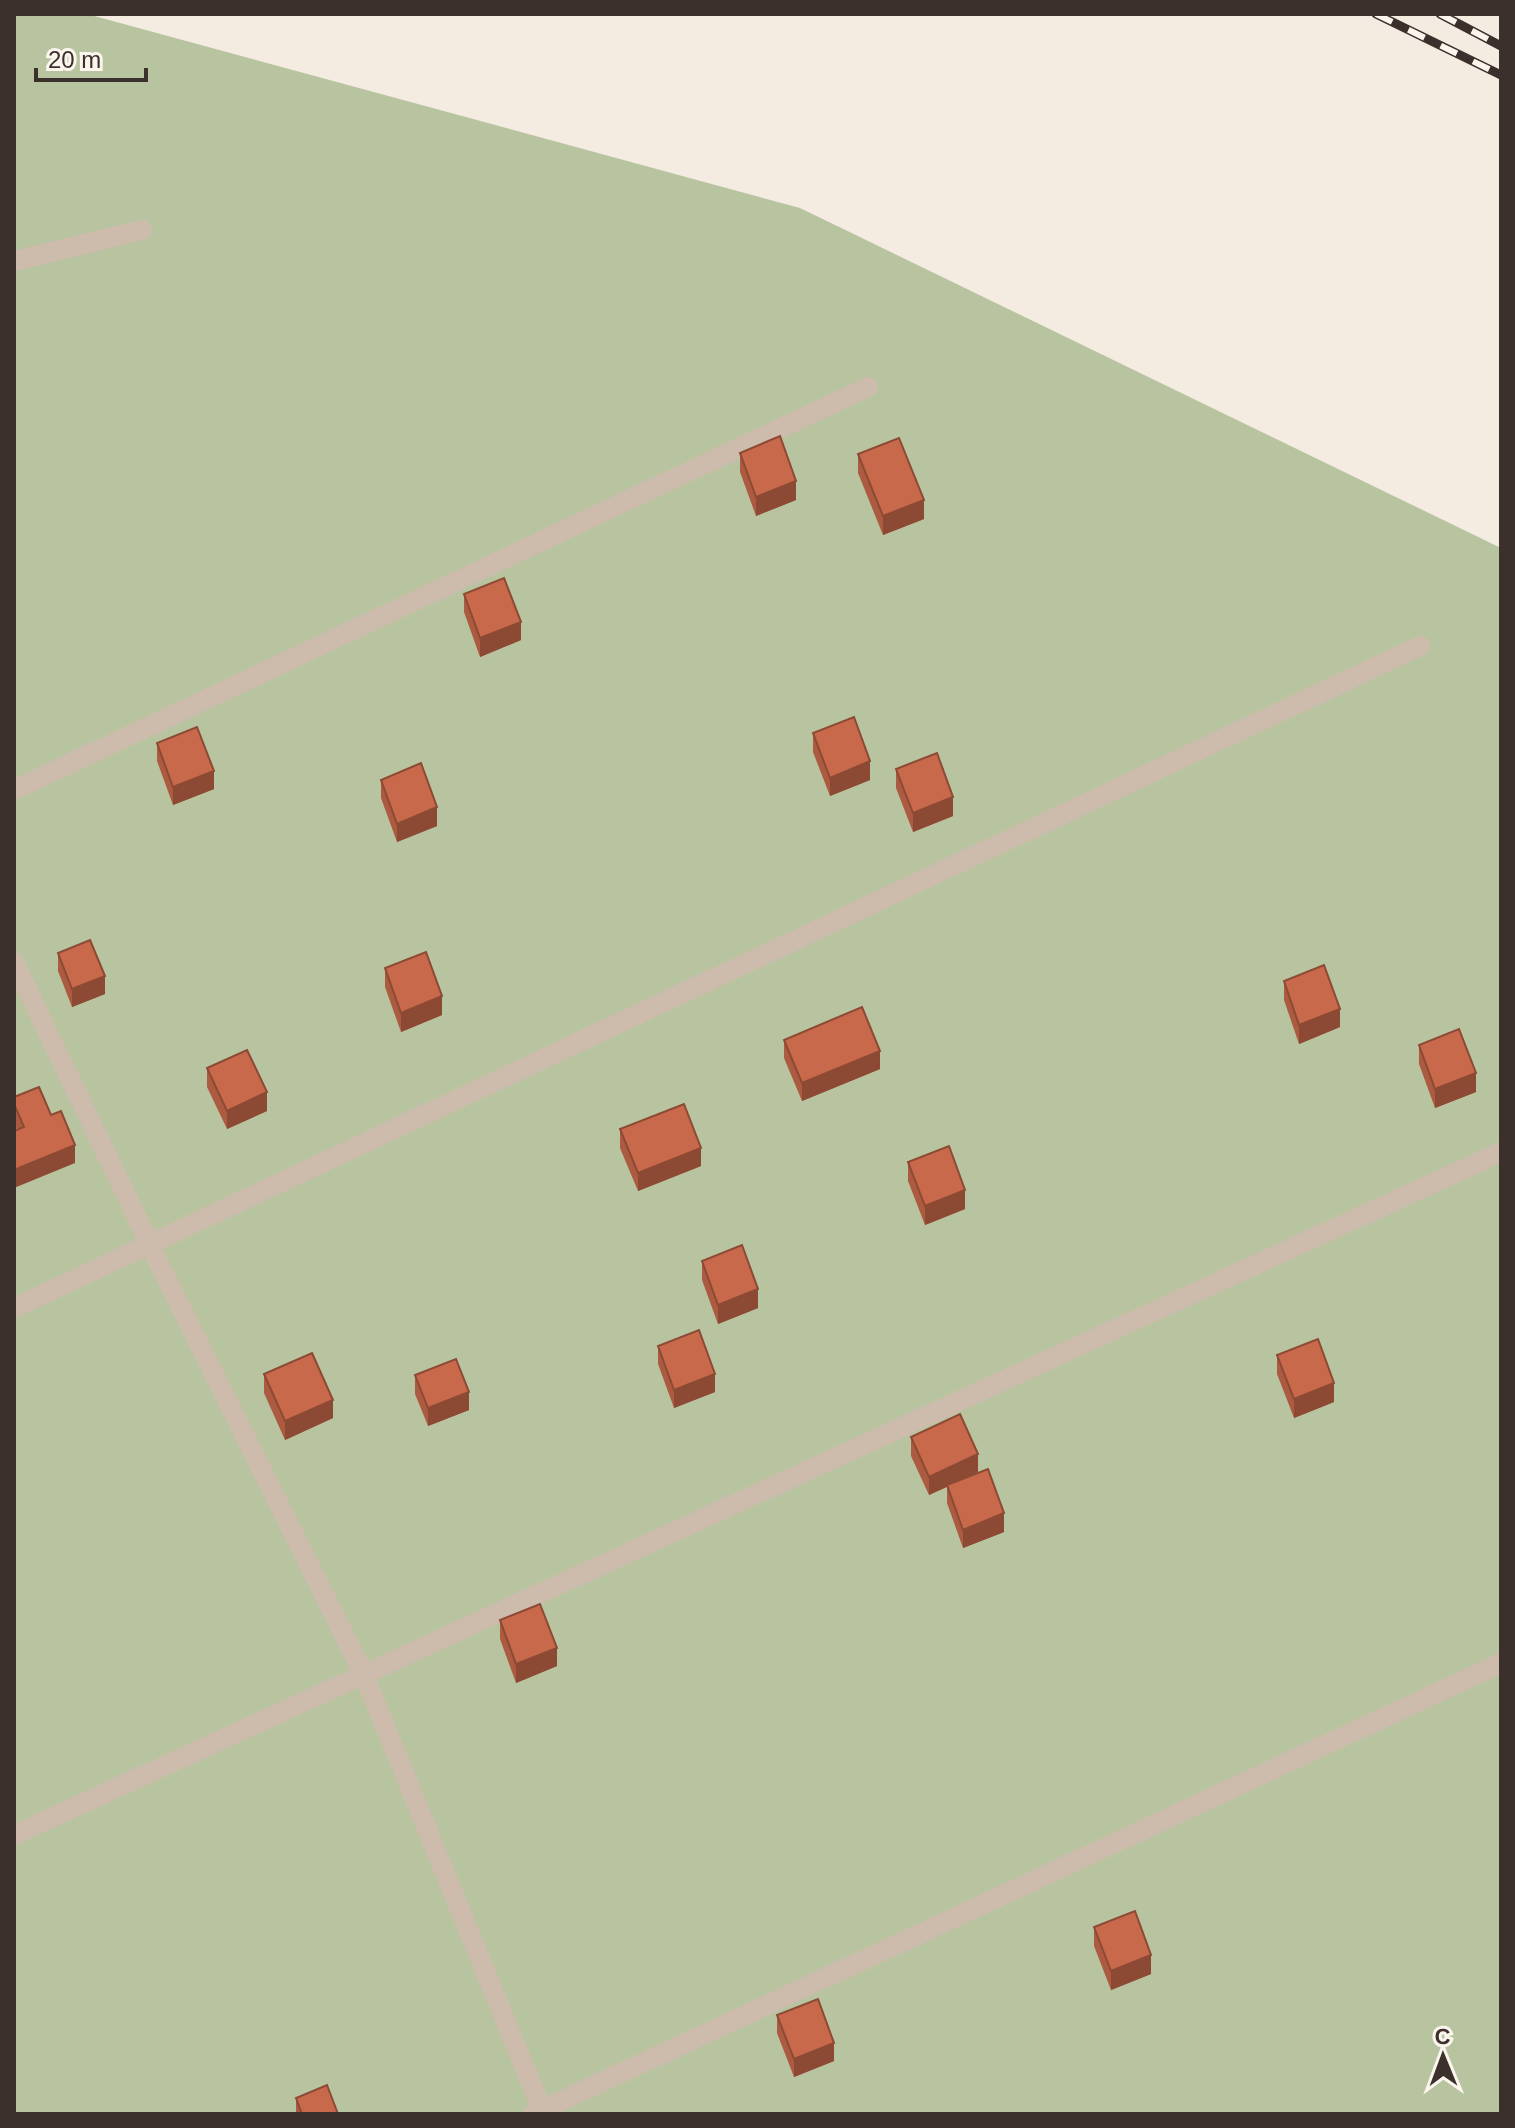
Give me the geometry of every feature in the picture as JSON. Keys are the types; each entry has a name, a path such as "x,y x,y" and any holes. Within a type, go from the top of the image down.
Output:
{"lane":[{"path":"14,261 142,230"},
{"path":"14,790 868,387"},
{"path":"14,1308 1420,646"},
{"path":"14,962 150,1245 364,1675 538,2112 1501,1663"},
{"path":"14,1835 1501,1152"}],"green space":[{"path":"14,14 87,14 800,208 1501,548 1501,2114 14,2114"}],"building":[{"path":"780,436 796,481 756,497 740,453"},
{"path":"899,438 924,500 883,516 858,454"},
{"path":"504,578 521,622 480,638 464,594"},
{"path":"854,717 870,761 830,778 813,733"},
{"path":"197,727 214,771 173,787 157,743"},
{"path":"937,753 953,797 913,813 896,769"},
{"path":"421,763 437,807 397,824 381,780"},
{"path":"90,940 105,976 72,989 58,953"},
{"path":"426,952 442,996 401,1013 385,968"},
{"path":"1324,965 1340,1009 1299,1025 1284,981"},
{"path":"862,1007 880,1051 802,1083 784,1040"},
{"path":"1459,1029 1476,1073 1435,1089 1419,1045"},
{"path":"247,1050 267,1092 227,1111 207,1068"},
{"path":"39,1087 51,1115 61,1111 75,1145 14,1170 14,1131 24,1127 14,1097"},
{"path":"684,1104 701,1148 638,1173 620,1129"},
{"path":"949,1146 965,1190 925,1206 908,1162"},
{"path":"742,1245 758,1289 718,1305 702,1261"},
{"path":"699,1330 715,1374 674,1390 658,1346"},
{"path":"1318,1339 1334,1383 1294,1399 1277,1355"},
{"path":"312,1353 333,1400 285,1421 264,1374"},
{"path":"456,1359 469,1392 428,1408 415,1375"},
{"path":"960,1414 978,1454 929,1477 911,1437"},
{"path":"988,1469 1004,1513 963,1530 947,1485"},
{"path":"540,1604 557,1648 516,1664 500,1620"},
{"path":"1135,1911 1151,1955 1111,1971 1094,1927"},
{"path":"818,1999 834,2043 794,2059 777,2015"},
{"path":"327,2085 338,2114 302,2114 296,2098"}],"railway":[{"path":"1376,14 1501,75"},
{"path":"1440,14 1501,46"}]}
